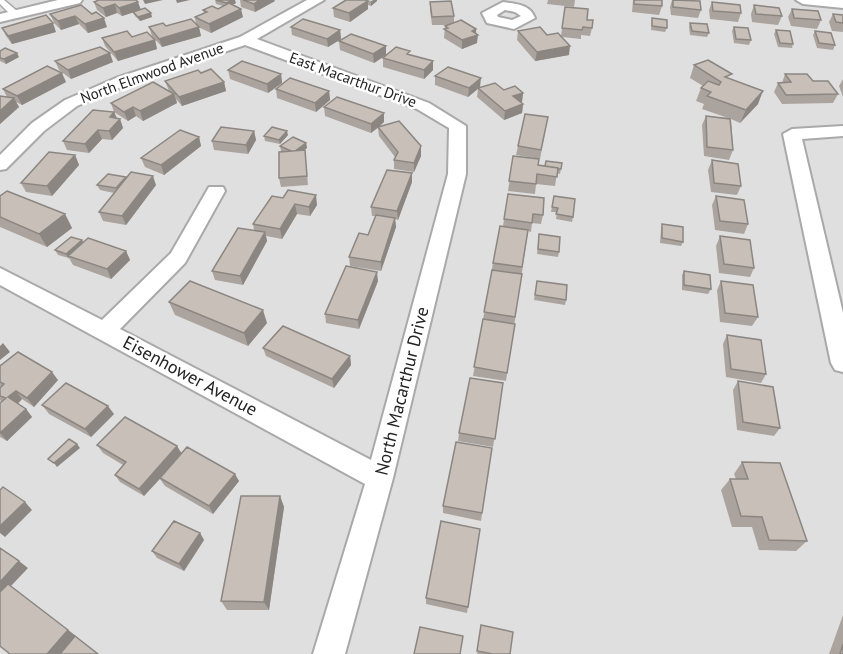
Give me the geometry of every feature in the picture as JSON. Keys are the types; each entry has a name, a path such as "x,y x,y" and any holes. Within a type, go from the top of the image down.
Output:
{"street":[{"path":"0,18 75,0"},
{"name":"North Elmwood Avenue","path":"0,165 38,128 70,103 122,81 245,40 317,0"},
{"path":"802,0 843,4"},
{"name":"East Macarthur Drive","path":"245,40 423,105 458,126"},
{"name":"North Macarthur Drive","path":"329,654 380,478 458,174 458,126"},
{"path":"843,131 792,134 843,363"},
{"path":"105,331 178,258 216,191"},
{"name":"Eisenhower Avenue","path":"0,276 380,478"}],"lane":[{"path":"0,0 15,14"}],"shaded area":[{"path":"0,0 843,0 843,654 0,654"}],"building":[{"path":"136,0 138,2 119,8 115,4 103,8 94,2"},
{"path":"216,0 233,0 226,3"},
{"path":"243,0 260,0 254,4"},
{"path":"346,0 368,1 349,13 333,8"},
{"path":"634,0 662,0 662,6 634,4"},
{"path":"673,0 700,1 701,10 673,7"},
{"path":"451,1 454,16 432,17 430,2"},
{"path":"712,2 740,5 741,13 713,11"},
{"path":"229,3 241,9 209,24 195,17 207,12 203,10 212,6 218,9"},
{"path":"81,5 92,14 96,12 104,18 85,24 75,16 58,21 50,14"},
{"path":"754,5 779,8 782,16 756,14"},
{"path":"565,7 588,9 587,20 593,20 592,28 583,27 582,30 562,28"},
{"path":"145,8 151,13 138,17 133,12"},
{"path":"792,9 818,11 821,20 794,18"},
{"path":"833,14 843,15 843,23 836,22"},
{"path":"46,15 53,23 8,36 2,28"},
{"path":"652,18 667,20 667,28 652,26"},
{"path":"191,19 199,27 159,39 149,27 163,23 166,26"},
{"path":"303,19 340,30 327,39 291,27"},
{"path":"461,20 476,29 472,31 478,35 462,40 444,29 448,28 445,26"},
{"path":"690,23 707,24 709,33 692,31"},
{"path":"540,27 547,35 558,33 570,46 537,52 518,31"},
{"path":"734,27 748,28 751,40 736,39"},
{"path":"776,30 790,31 793,44 780,43"},
{"path":"127,31 132,37 147,32 155,40 114,52 102,38"},
{"path":"815,31 831,33 835,45 819,43"},
{"path":"351,34 386,46 373,54 339,41"},
{"path":"100,47 110,53 68,70 55,61"},
{"path":"396,47 410,51 407,54 433,61 424,70 383,58"},
{"path":"5,48 17,53 4,59 0,58 0,51"},
{"path":"708,60 732,74 725,77 763,91 746,110 707,96 711,92 701,88 708,81 719,85 721,82 694,65"},
{"path":"242,61 281,74 267,84 228,70"},
{"path":"47,66 62,73 17,96 3,89"},
{"path":"448,67 481,78 469,88 435,76"},
{"path":"211,69 224,82 179,97 165,81 198,70 201,73"},
{"path":"785,74 807,74 813,81 828,81 838,94 786,95 778,83 791,82"},
{"path":"290,78 329,91 315,103 276,89"},
{"path":"153,82 174,94 140,111 133,107 124,112 111,103"},
{"path":"495,83 504,90 515,86 523,93 513,96 523,104 505,111 478,88"},
{"path":"0,96 14,98 0,111"},
{"path":"337,97 384,113 371,124 324,107"},
{"path":"93,110 114,112 110,117 120,119 109,131 98,130 85,144 63,141"},
{"path":"525,114 548,117 541,150 518,146"},
{"path":"706,116 730,119 733,150 707,147"},
{"path":"399,121 421,146 414,163 394,160 398,152 378,127"},
{"path":"221,127 254,131 246,145 212,141"},
{"path":"272,127 287,131 279,140 264,136"},
{"path":"180,130 199,137 161,165 141,158"},
{"path":"293,137 306,143 295,151 280,146"},
{"path":"305,150 307,176 279,178 279,152"},
{"path":"49,152 75,155 47,186 21,183"},
{"path":"513,156 539,159 538,165 558,168 557,177 537,174 536,184 509,181"},
{"path":"712,160 738,164 741,186 714,183"},
{"path":"546,161 562,163 561,169 545,166"},
{"path":"387,170 412,173 397,211 371,207"},
{"path":"131,172 153,176 122,216 99,212"},
{"path":"108,174 126,177 116,188 97,185"},
{"path":"288,190 316,195 309,207 295,204 280,229 253,224 272,196 283,198"},
{"path":"7,191 65,214 39,234 0,217 0,196"},
{"path":"508,194 544,198 543,215 533,214 532,223 504,219"},
{"path":"554,196 575,199 573,217 556,214 558,208 552,207"},
{"path":"716,196 744,200 748,224 720,221"},
{"path":"376,215 395,218 381,262 349,257 359,233 368,235"},
{"path":"662,224 683,227 683,242 662,238"},
{"path":"500,226 528,230 522,267 493,263"},
{"path":"238,228 265,232 240,276 212,271"},
{"path":"539,234 560,237 559,252 538,249"},
{"path":"720,236 750,240 754,268 724,264"},
{"path":"71,237 82,240 66,254 55,250"},
{"path":"88,238 126,251 107,269 68,256"},
{"path":"346,266 377,272 358,320 325,314"},
{"path":"492,270 522,274 515,317 484,312"},
{"path":"684,271 710,275 711,289 684,285"},
{"path":"190,281 263,310 244,333 169,302"},
{"path":"537,281 567,285 566,300 535,295"},
{"path":"721,281 753,285 758,317 725,313"},
{"path":"483,319 515,324 507,373 474,367"},
{"path":"283,326 350,356 332,379 263,348"},
{"path":"727,335 761,340 766,374 731,369"},
{"path":"18,352 52,372 27,398 16,391 8,397 26,409 0,433 0,403 6,398 0,396 0,388 4,384 0,382 0,366"},
{"path":"470,378 503,383 495,439 459,433"},
{"path":"738,381 773,387 780,428 743,422"},
{"path":"66,383 108,406 85,429 42,405"},
{"path":"125,417 177,446 139,489 115,475 126,462 97,445"},
{"path":"69,439 77,444 54,463 48,459"},
{"path":"456,442 492,448 482,513 443,506"},
{"path":"187,447 235,474 209,506 160,478"},
{"path":"742,462 780,463 807,541 769,540 762,517 741,516 730,479 748,479"},
{"path":"3,487 25,502 0,526 0,490"},
{"path":"241,496 280,496 264,602 221,601"},
{"path":"174,521 200,533 179,564 152,551"},
{"path":"441,521 480,529 468,607 426,598"},
{"path":"0,548 19,561 0,582"},
{"path":"8,584 68,630 47,654 10,654 0,646 0,592"},
{"path":"481,625 513,632 510,654 477,651"},
{"path":"420,627 463,636 460,654 414,654"},
{"path":"75,636 98,654 60,654"}]}
